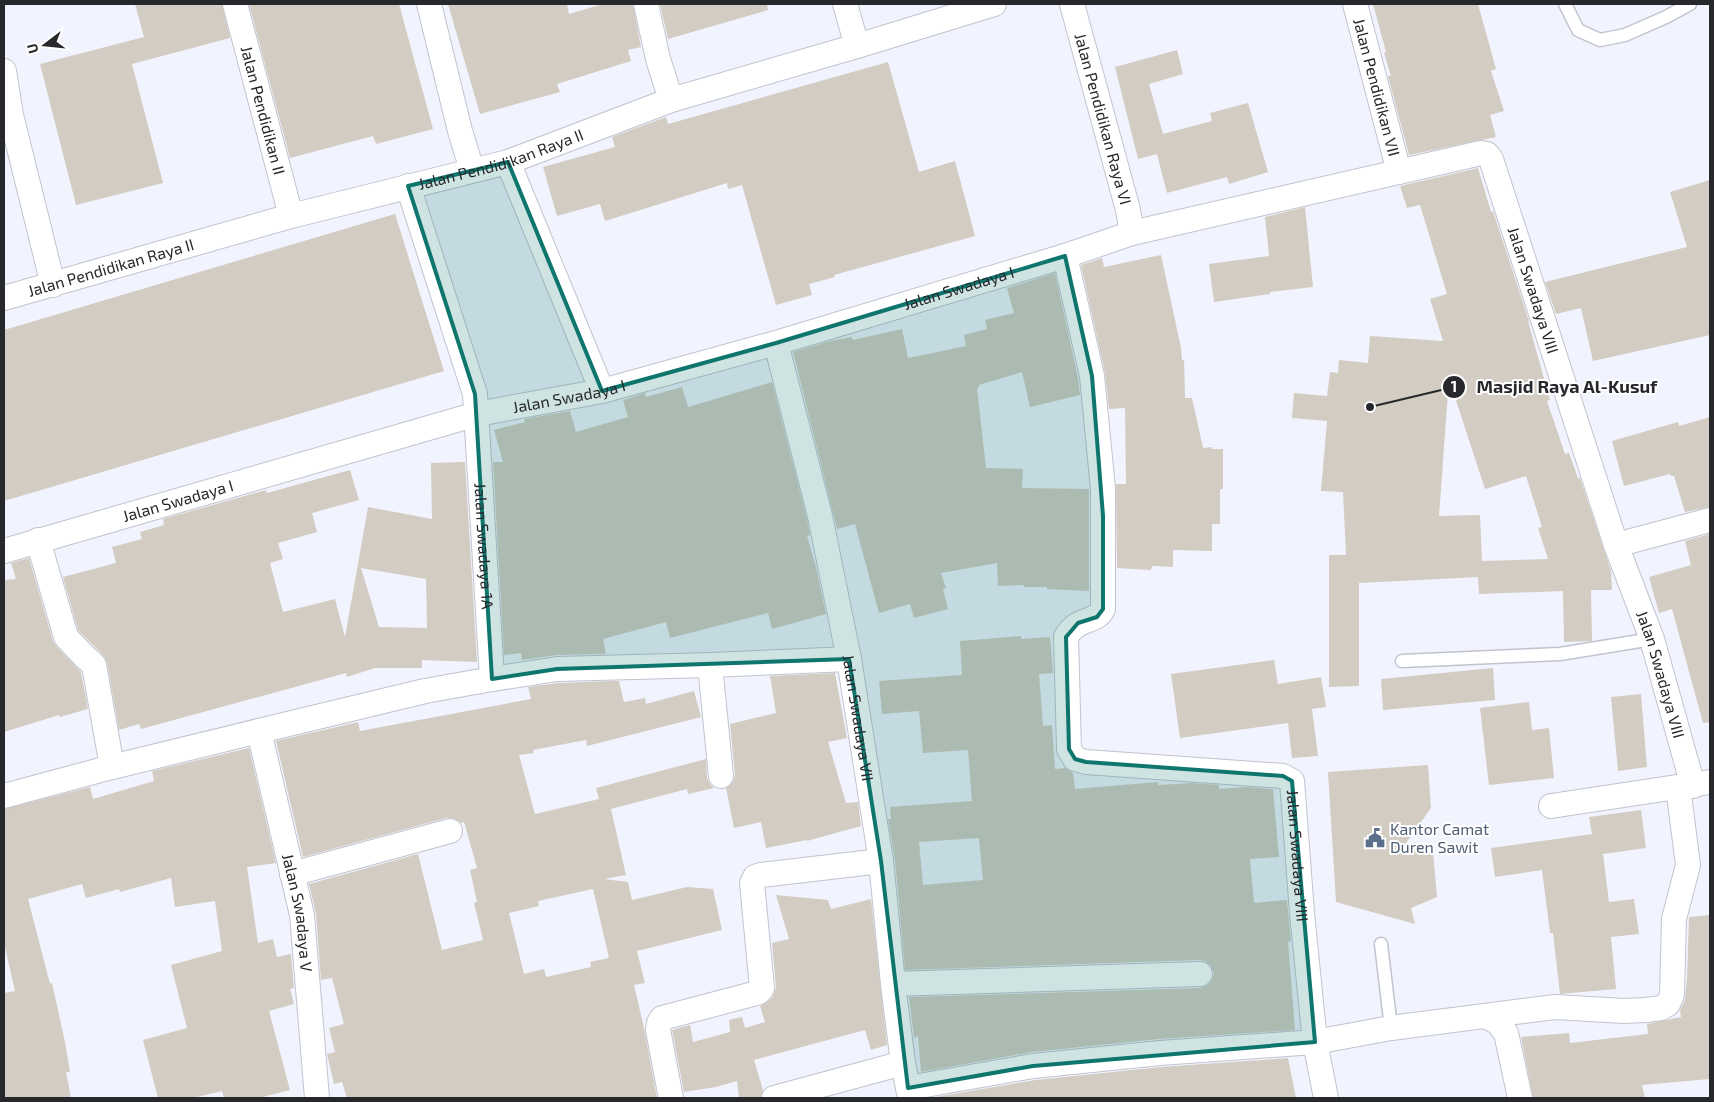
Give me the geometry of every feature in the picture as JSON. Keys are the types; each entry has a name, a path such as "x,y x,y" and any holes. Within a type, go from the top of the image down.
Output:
{"street":[{"name":"Jalan Pendidikan II","path":"235,4 291,216"},
{"path":"429,4 460,132 472,170"},
{"path":"646,4 658,59 671,100"},
{"path":"844,4 857,46"},
{"name":"Jalan Pendidikan Raya II","path":"4,298 291,216 508,162 671,100 994,4"},
{"name":"Jalan Pendidikan Raya VI","path":"1072,4 1128,210 1132,233"},
{"name":"Jalan Pendidikan VII","path":"1355,4 1400,172"},
{"path":"4,71 11,115 53,285"},
{"name":"Jalan Swadaya VIII","path":"1132,233 1481,153 1487,154 1491,159 1616,545 1652,639 1694,785 1688,865 1674,919 1672,995 1668,1004 1661,1008 1646,1010 1624,1011 1555,1007 1491,1015"},
{"path":"508,162 602,390"},
{"name":"Jalan Swadaya 1A","path":"408,186 475,394 492,679"},
{"name":"Jalan Swadaya I","path":"4,550 477,414 602,390 776,343 1065,256 1132,233"},
{"name":"Jalan Swadaya VIII","path":"1065,256 1092,376 1104,516 1102,613 1078,623 1066,637 1069,749 1075,759 1086,762 1283,776 1292,781 1302,913 1315,1042 1326,1098"},
{"name":"Jalan Swadaya VII","path":"776,343 820,516 849,659 880,861 892,984 909,1093"},
{"path":"1616,545 1710,520"},
{"path":"38,540 66,636 94,665 112,767"},
{"path":"4,796 112,767 425,691 492,679 557,669 849,659"},
{"path":"710,665 722,776"},
{"name":"Jalan Swadaya V","path":"259,731 302,915 317,1098"},
{"path":"1551,806 1694,785"},
{"path":"292,874 450,831"},
{"path":"671,1098 658,1030 658,1023 662,1018 753,994 759,992 762,988 752,882 755,877 880,861"},
{"path":"892,984 1200,974"},
{"path":"909,1093 1033,1066 1170,1052 1315,1042 1391,1028 1491,1015 1506,1033 1520,1098"},
{"path":"774,1098 903,1064"}],"lane":[{"path":"1565,4 1578,30 1600,40 1625,35 1690,4"},
{"path":"1402,661 1560,654 1652,639"},
{"path":"1380,944 1391,1028"}],"highlighted area":[{"path":"508,162 602,391 776,343 1065,256 1092,376 1103,516 1103,609 1097,617 1078,623 1066,637 1069,749 1075,759 1086,762 1283,776 1292,781 1315,1042 1033,1066 908,1088 881,861 849,659 557,669 492,679 475,394 408,186"}],"building":[{"path":"135,4 222,4 230,38 132,64 163,183 76,205 40,64 144,37"},
{"path":"249,4 399,4 433,129 376,144 373,136 290,158"},
{"path":"448,4 567,4 569,14 603,4 633,4 641,47 628,50 631,61 557,84 560,92 480,114"},
{"path":"660,4 767,4 768,10 668,39"},
{"path":"1373,4 1478,4 1496,69 1491,71 1504,111 1490,115 1496,137 1409,155 1388,76 1391,76"},
{"path":"1177,50 1183,74 1149,84 1163,134 1212,121 1210,113 1248,103 1268,172 1229,184 1227,177 1167,193 1157,154 1138,159 1115,67"},
{"path":"888,62 919,172 955,161 975,236 834,275 835,277 809,284 812,295 776,305 742,185 728,189 727,183 605,221 600,204 557,216 543,167 615,147 612,137 666,117 668,124"},
{"path":"1478,168 1491,212 1493,211 1529,321 1550,400 1547,401 1565,454 1569,453 1578,478 1580,478 1611,571 1612,590 1591,590 1592,641 1564,642 1563,591 1479,594 1478,577 1359,583 1359,686 1329,687 1329,555 1346,555 1343,492 1321,491 1327,421 1292,418 1294,393 1327,396 1330,372 1338,373 1339,360 1368,363 1370,336 1443,341 1430,299 1447,294 1420,205 1407,208 1400,186","holes":["1449,379 1485,489 1526,476 1542,527 1538,528 1548,559 1482,561 1480,515 1439,516"]},
{"path":"1710,180 1710,335 1593,361 1581,308 1556,314 1545,282 1687,247 1670,192"},
{"path":"1305,207 1313,287 1214,302 1209,264 1269,256 1265,217"},
{"path":"395,214 444,371 4,501 4,330"},
{"path":"1161,255 1182,360 1184,360 1185,398 1192,398 1203,448 1223,449 1223,489 1220,489 1220,524 1212,524 1212,551 1173,550 1173,567 1152,566 1151,570 1117,568 1116,484 1126,484 1125,408 1109,409 1105,373 1081,265 1102,258 1104,267"},
{"path":"1055,273 1080,395 1030,407 1022,372 979,385 977,388 986,468 1023,469 1022,488 1089,489 1089,591 1024,587 1024,585 998,586 997,563 941,573 946,588 943,589 948,609 914,618 910,604 879,613 855,524 837,529 793,352 830,341 852,337 853,340 902,329 908,358 966,346 964,335 987,329 985,320 1014,313 1007,288"},
{"path":"772,382 807,519 810,535 807,536 826,614 772,629 768,613 670,638 666,622 603,639 606,654 557,655 522,660 521,653 504,655 493,462 503,462 494,430 525,422 524,419 570,411 576,432 628,417 623,400 645,393 646,397 682,387 688,407"},
{"path":"1710,417 1710,507 1685,512 1674,476 1670,474 1624,486 1612,441 1678,422 1679,426"},
{"path":"465,462 477,662 422,660 422,668 375,668 347,677 346,673 141,729 139,724 119,730 107,662 103,655 78,630 63,577 116,563 112,547 142,539 140,532 164,525 163,519 266,490 267,493 350,470 359,500 312,513 317,532 278,543 283,559 270,563 283,612 335,599 345,637 368,507 432,519 431,463","holes":["361,568 426,579 427,628 379,627"]},
{"path":"1710,534 1710,722 1703,723 1672,609 1659,613 1649,577 1691,565 1685,541"},
{"path":"29,558 53,641 81,672 88,709 60,717 59,715 4,732 4,580 16,579 11,563"},
{"path":"1021,636 1021,639 1050,637 1053,673 1039,674 1043,726 1052,725 1055,769 1066,768 1073,773 1075,789 1158,782 1158,785 1192,783 1219,785 1219,789 1245,787 1273,789 1279,857 1250,859 1254,903 1287,900 1291,941 1288,942 1295,1030 1159,1039 1032,1052 921,1072 918,1036 914,1038 909,997 1200,988 1208,985 1214,974 1211,966 1200,960 905,970 895,860 888,819 891,819 890,807 972,801 968,750 923,753 919,711 882,714 879,681 962,675 960,641","holes":["979,838 983,880 923,885 919,842"]},
{"path":"1274,660 1278,684 1321,677 1326,707 1312,709 1318,756 1292,758 1288,723 1180,738 1171,674"},
{"path":"1493,668 1495,700 1383,710 1381,679"},
{"path":"835,673 847,738 828,742 846,803 858,802 861,826 807,841 766,848 761,822 734,828 726,788 733,782 735,775 730,724 776,713 770,676"},
{"path":"619,681 624,702 645,698 646,704 694,691 701,717 587,746 586,740 533,750 534,753 519,755 535,814 599,799 596,788 706,759 707,778 714,788 688,794 687,789 611,809 626,875 604,879 628,882 632,900 687,887 713,889 722,930 637,951 645,983 634,985 657,1098 347,1098 342,1082 334,1084 327,1054 335,1052 329,1028 344,1024 332,978 321,980 316,914 309,884 418,854 442,950 483,940 474,903 477,902 470,870 477,868 464,822 461,823 453,818 446,818 303,857 276,741 358,722 360,731 531,699 528,687 558,683","holes":["593,889 609,958 590,962 591,967 546,977 544,969 524,974 509,913 539,906 538,901"]},
{"path":"1641,694 1647,767 1618,771 1611,697"},
{"path":"1529,702 1532,730 1549,728 1554,778 1489,785 1480,708"},
{"path":"249,748 276,863 247,867 258,943 273,939 277,957 291,954 294,988 290,989 294,1004 269,1011 290,1090 259,1098 224,1098 222,1091 193,1098 158,1098 143,1040 187,1028 171,965 222,951 215,901 175,907 171,878 120,892 119,889 86,898 82,884 28,899 50,984 52,983 65,1042 70,1072 66,1072 71,1098 4,1098 4,993 15,991 4,943 4,809 90,787 93,799 154,781 152,771"},
{"name":"Kantor Camat Duren Sawit","path":"1428,765 1431,808 1406,843 1433,852 1437,897 1411,908 1415,924 1336,902 1328,772"},
{"path":"1641,810 1646,848 1603,854 1609,902 1634,899 1639,934 1611,937 1616,989 1560,994 1553,933 1550,933 1542,870 1495,877 1491,848 1592,834 1589,817"},
{"path":"776,895 828,900 831,909 871,899 887,1045 871,1050 865,1030 754,1060 763,1090 761,1098 739,1098 737,1081 716,1087 684,1092 672,1030 690,1025 693,1042 730,1032 729,1020 742,1017 745,1028 765,1022 760,1006 770,1000 776,987 772,943 789,939"},
{"path":"1710,915 1710,1079 1642,1085 1645,1098 1533,1098 1521,1037 1569,1033 1570,1043 1648,1034 1647,1024 1681,1017 1680,1010 1685,1000 1687,979 1689,917"},
{"path":"1288,1058 1296,1098 929,1098 1035,1080 1161,1067"}],"place":[{"name":"Masjid Raya Al-Kusuf","path":"1370,407"},
{"name":"Kantor Camat Duren Sawit","path":"1375,838"}]}
